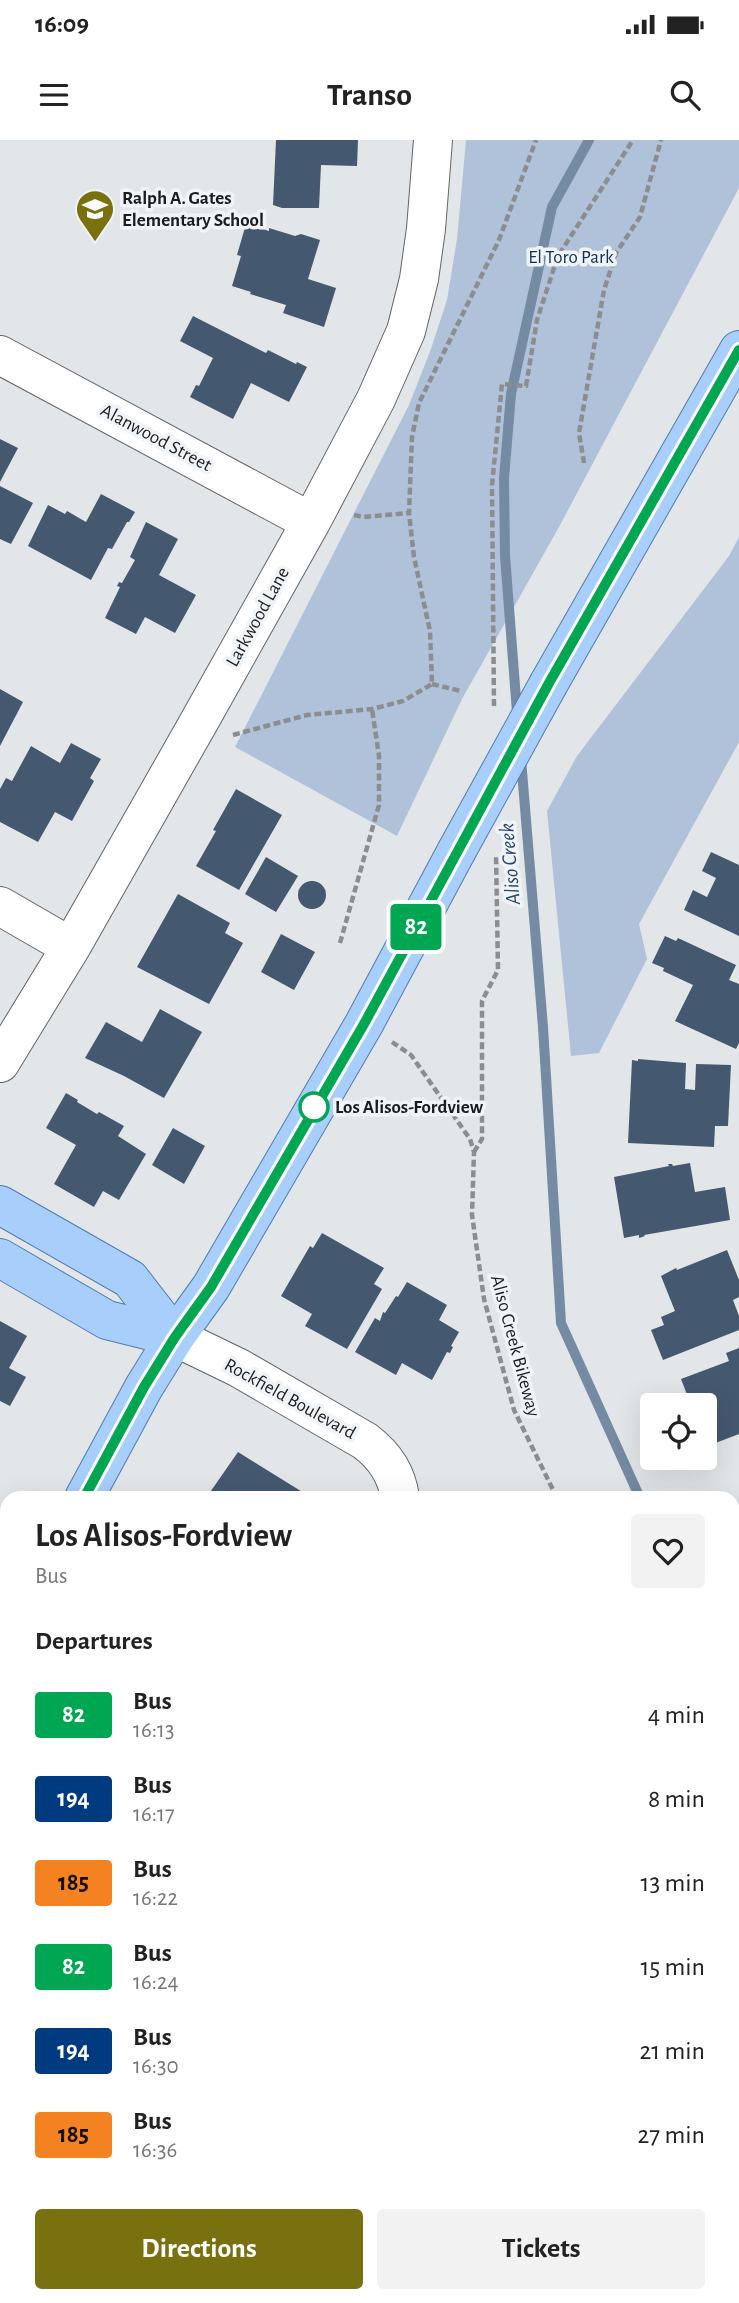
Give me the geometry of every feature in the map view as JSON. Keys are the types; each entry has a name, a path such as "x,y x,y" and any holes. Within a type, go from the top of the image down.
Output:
{"main road":[{"path":"88,1491 144,1387 211,1287 364,1024 549,683 739,350"},
{"name":"Rockfield Boulevard","path":"0,1205 130,1279 175,1337"},
{"name":"Rockfield Boulevard","path":"0,1258 107,1320 175,1337"}],"street":[{"name":"Larkwood Lane","path":"0,1063 71,947 200,720 311,522 376,399 406,331 419,279 433,140"},
{"name":"Alanwood Street","path":"0,355 311,522"},
{"path":"0,906 71,947"},
{"name":"Rockfield Boulevard","path":"175,1337 239,1368 365,1441 383,1456 397,1486"}],"path":[{"path":"432,684 430,631 409,513 412,437 419,403 499,240 536,140"},
{"path":"502,384 526,386 537,320 558,256 633,140"},
{"path":"584,463 579,433 604,290 616,253 640,218 661,140"},
{"path":"348,514 364,517 409,513"},
{"path":"200,720 229,736 307,715 372,709 403,701 432,684 461,691"},
{"path":"340,943 379,805 379,756 372,709"},
{"name":"Aliso Creek Bikeway","path":"404,1050 418,1064 470,1139 474,1152 472,1215 484,1299 514,1410 553,1491"}],"green space":[{"name":"El Toro Park","path":"466,140 739,140 739,188 559,527 462,699 397,836 235,747 409,405 431,349 447,300 457,239"},
{"path":"739,537 739,742 639,924 647,959 599,1053 571,1056 547,811 577,756 729,556"}],"building":[{"path":"276,140 358,140 357,166 321,165 319,208 282,208 273,205"},
{"path":"246,224 320,240 308,279 336,288 324,327 283,313 286,305 232,286 241,256 237,255"},
{"path":"193,316 266,353 268,350 307,367 289,402 251,383 233,419 190,397 196,385 199,386 213,358 180,341"},
{"path":"0,439 18,448 0,482"},
{"path":"0,486 33,503 11,544 0,539"},
{"path":"101,494 135,512 112,549 108,548 91,580 28,546 48,505 65,514 67,511 86,522"},
{"path":"146,522 178,539 159,575 196,595 175,633 145,617 136,634 105,618 120,587 117,586 119,582 122,583 135,560 130,557"},
{"path":"0,689 23,702 0,746"},
{"path":"71,743 101,759 90,778 94,781 72,821 55,812 38,842 0,822 0,789 6,778 12,781 31,746 60,763"},
{"path":"236,789 282,815 239,890 196,866"},
{"path":"711,852 739,865 739,936 684,910 693,890 707,897 716,878 702,871"},
{"path":"266,857 298,876 276,912 245,894"},
{"path":"312,881 322,885 326,895 322,905 312,909 302,905 298,895 302,885"},
{"path":"178,894 230,923 225,933 243,943 209,1004 137,967"},
{"path":"281,934 315,952 294,990 261,972"},
{"path":"665,936 676,941 678,938 736,965 729,980 739,984 739,1043 736,1049 675,1021 693,985 652,963"},
{"path":"160,1009 202,1032 164,1098 85,1058 106,1022 142,1042"},
{"path":"632,1060 686,1063 685,1089 695,1090 696,1064 731,1065 728,1126 715,1126 714,1147 628,1143"},
{"path":"66,1093 97,1114 99,1112 124,1126 118,1136 146,1154 119,1200 103,1191 94,1207 54,1184 76,1145 46,1128"},
{"path":"173,1128 205,1146 184,1184 152,1165"},
{"path":"690,1163 695,1192 725,1187 730,1220 639,1238 639,1235 624,1238 614,1177 669,1166 668,1164 673,1166"},
{"path":"322,1233 384,1268 374,1284 382,1289 347,1349 305,1326 312,1314 281,1296 310,1246 313,1248"},
{"path":"727,1250 739,1280 739,1297 733,1300 739,1316 739,1330 663,1360 651,1330 664,1325 661,1317 675,1311 661,1276"},
{"path":"407,1282 447,1305 439,1320 459,1332 450,1353 447,1352 432,1380 402,1363 396,1375 355,1352 375,1318 380,1321 383,1312 385,1313 396,1296 398,1297"},
{"path":"0,1321 27,1336 9,1368 26,1377 10,1406 0,1401"},
{"path":"739,1348 739,1434 717,1442 717,1393 686,1393 681,1379 729,1361 726,1353"},
{"path":"238,1452 301,1491 211,1491"}],"waterway":[{"name":"Aliso Creek","path":"517,712 505,556 504,478 511,394 552,207 589,140"},
{"name":"Aliso Creek","path":"521,759 543,1027 561,1323 637,1491"}],"bus line":[{"name":"82","path":"88,1491 144,1387 211,1287 364,1024 549,683 739,350"}],"place":[{"name":"Ralph A. Gates Elementary School","path":"95,243"},
{"name":"Los Alisos-Fordview","path":"314,1107"}]}
